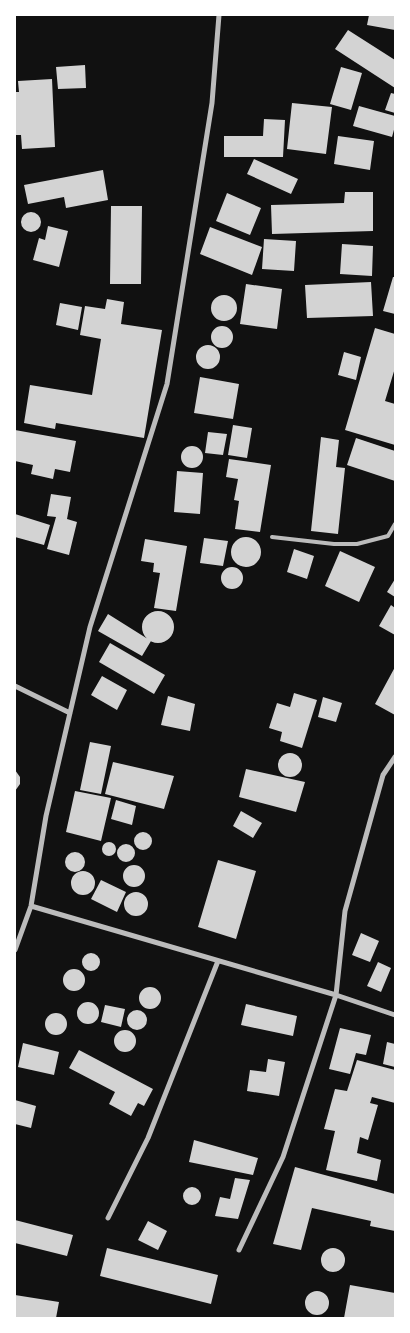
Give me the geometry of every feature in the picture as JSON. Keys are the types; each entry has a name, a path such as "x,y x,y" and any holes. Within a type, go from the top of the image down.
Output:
{"street":[{"path":"15,950 31,906 46,816 90,627 167,384 212,103 219,15"},
{"path":"15,686 70,713"},
{"path":"240,1250 282,1157 336,995 346,911 383,776 395,757"},
{"path":"31,906 336,995 395,1016"},
{"path":"108,1218 148,1138 218,961"}],"lane":[{"path":"272,537 334,544 357,544 388,536 395,524"}],"building":[{"path":"369,15 395,15 395,30 367,25"},
{"path":"348,30 395,60 395,88 335,49"},
{"path":"85,65 86,88 58,89 56,67"},
{"path":"341,67 362,73 351,110 330,104"},
{"path":"52,79 55,147 22,149 21,135 15,135 15,92 19,92 18,81"},
{"path":"391,93 395,94 395,113 385,110"},
{"path":"292,103 332,107 326,154 287,149"},
{"path":"359,106 395,116 392,137 353,126"},
{"path":"264,119 285,120 283,157 224,157 224,136 263,136"},
{"path":"338,136 374,141 370,170 334,164"},
{"path":"254,159 298,179 291,194 247,174"},
{"path":"103,170 108,200 66,208 64,197 28,204 24,185"},
{"path":"345,192 373,192 373,231 272,234 271,205 344,203"},
{"path":"227,193 261,208 250,235 216,221"},
{"path":"111,206 142,206 141,284 110,284"},
{"path":"31,212 38,215 41,222 38,229 31,232 24,229 21,222 24,215"},
{"path":"48,226 68,231 59,267 33,260 39,238 45,240"},
{"path":"210,227 262,247 252,275 200,254"},
{"path":"264,239 296,241 294,271 262,269"},
{"path":"342,244 373,246 372,276 340,274"},
{"path":"393,277 395,277 395,314 383,311"},
{"path":"371,282 373,316 307,318 305,285"},
{"path":"246,284 282,289 277,329 240,324"},
{"path":"224,295 233,299 237,308 233,317 224,321 215,317 211,308 215,299"},
{"path":"107,299 124,302 121,324 162,330 144,438 56,423 55,429 24,423 30,385 92,395 101,339 80,335 85,306 105,309"},
{"path":"60,303 82,307 78,330 56,325"},
{"path":"222,326 230,329 233,337 230,345 222,348 214,345 211,337 214,329"},
{"path":"375,328 395,334 395,368 385,401 395,404 395,445 345,430"},
{"path":"208,345 213,346 219,352 219,362 213,368 208,369 203,368 197,362 196,357 197,352 203,346"},
{"path":"344,352 361,357 356,380 338,375"},
{"path":"200,377 239,384 233,419 194,413"},
{"path":"233,425 252,428 247,458 228,455"},
{"path":"15,430 76,441 70,472 55,469 53,479 31,474 33,465 15,461"},
{"path":"208,432 227,434 223,455 205,453"},
{"path":"321,437 339,440 336,467 345,468 338,534 311,531"},
{"path":"356,438 395,451 395,481 347,465"},
{"path":"192,446 200,449 203,457 200,465 192,468 184,465 181,457 184,449"},
{"path":"229,459 271,465 260,532 235,529 239,501 234,500 238,479 226,477"},
{"path":"177,471 203,473 200,514 174,512"},
{"path":"51,494 71,497 67,519 77,522 69,555 47,549 56,517 47,516"},
{"path":"15,514 50,525 44,545 15,537"},
{"path":"246,537 252,538 260,546 260,558 252,566 246,567 240,566 232,558 231,552 232,546 240,538"},
{"path":"204,538 228,541 223,566 200,563"},
{"path":"145,539 187,546 176,611 154,608 160,573 153,572 154,563 141,561"},
{"path":"294,549 314,556 307,579 287,572"},
{"path":"340,551 375,567 359,602 325,586"},
{"path":"232,567 240,570 243,578 240,586 232,589 224,586 221,578 224,570"},
{"path":"395,579 395,597 387,592"},
{"path":"391,605 395,608 395,635 379,626"},
{"path":"158,611 169,616 174,627 169,638 158,643 147,638 142,627 147,616"},
{"path":"108,614 151,641 142,656 98,631"},
{"path":"110,643 165,675 154,694 99,662"},
{"path":"395,667 395,715 375,704"},
{"path":"102,676 127,690 117,710 91,695"},
{"path":"294,693 317,700 302,748 280,741 282,732 269,728 277,703 290,707"},
{"path":"168,696 195,704 190,731 161,725"},
{"path":"323,697 342,703 336,722 318,717"},
{"path":"90,742 111,746 101,794 80,790"},
{"path":"290,753 295,754 301,760 301,770 295,776 290,777 285,776 279,770 278,765 279,760 285,754"},
{"path":"113,762 174,776 164,809 105,794"},
{"path":"246,769 305,782 296,812 239,797"},
{"path":"15,770 20,777 20,784 15,791"},
{"path":"75,791 111,798 101,841 66,832"},
{"path":"116,800 136,806 132,825 111,819"},
{"path":"241,811 262,823 253,838 233,826"},
{"path":"143,832 151,837 152,841 147,849 143,850 135,845 134,841 139,833"},
{"path":"109,842 114,844 116,849 114,854 109,856 104,854 102,849 104,844"},
{"path":"126,844 132,847 135,853 132,859 126,862 120,859 117,853 120,847"},
{"path":"75,852 82,855 85,862 82,869 75,872 68,869 65,862 68,855"},
{"path":"218,860 256,871 236,939 198,927"},
{"path":"134,865 144,872 145,876 138,886 134,887 124,880 123,876 130,866"},
{"path":"83,871 88,872 94,878 94,888 88,894 83,895 78,894 72,888 71,883 72,878 78,872"},
{"path":"101,880 126,892 117,912 91,899"},
{"path":"136,892 141,893 147,899 147,909 141,915 136,916 131,915 125,909 124,904 125,899 131,893"},
{"path":"361,933 379,941 370,962 352,955"},
{"path":"91,953 97,956 100,962 97,968 91,971 85,968 82,962 85,956"},
{"path":"378,962 391,968 381,992 367,986"},
{"path":"74,969 82,972 85,980 82,988 74,991 66,988 63,980 66,972"},
{"path":"150,987 158,990 161,998 158,1006 150,1009 142,1006 139,998 142,990"},
{"path":"88,1002 96,1005 99,1013 96,1021 88,1024 80,1021 77,1013 80,1005"},
{"path":"246,1004 297,1016 293,1036 241,1025"},
{"path":"105,1005 125,1009 121,1027 101,1022"},
{"path":"137,1010 144,1013 147,1020 144,1027 137,1030 130,1027 127,1020 130,1013"},
{"path":"56,1013 64,1016 67,1024 64,1032 56,1035 48,1032 45,1024 48,1016"},
{"path":"340,1028 371,1035 366,1055 356,1053 350,1074 329,1069"},
{"path":"125,1030 133,1033 136,1041 133,1049 125,1052 117,1049 114,1041 117,1033"},
{"path":"387,1042 395,1044 395,1067 383,1064"},
{"path":"23,1043 59,1052 54,1075 18,1067"},
{"path":"79,1050 153,1089 144,1106 138,1103 131,1116 109,1104 115,1092 69,1068"},
{"path":"268,1059 285,1062 279,1096 247,1091 250,1070 266,1072"},
{"path":"357,1060 395,1070 395,1103 372,1097 370,1103 378,1105 368,1140 360,1137 357,1153 381,1160 377,1181 326,1170 335,1131 324,1129 335,1089 347,1091"},
{"path":"15,1100 36,1106 31,1128 15,1124"},
{"path":"194,1140 258,1158 253,1175 189,1162"},
{"path":"295,1167 395,1194 395,1231 370,1226 371,1221 312,1208 301,1250 273,1244"},
{"path":"235,1178 250,1180 238,1219 215,1216 220,1197 230,1199"},
{"path":"192,1187 198,1190 201,1196 198,1202 192,1205 186,1202 183,1196 186,1190"},
{"path":"15,1220 73,1235 67,1256 15,1243"},
{"path":"148,1221 167,1231 158,1250 138,1240"},
{"path":"107,1248 218,1275 211,1304 100,1276"},
{"path":"333,1248 342,1251 345,1260 342,1269 333,1272 324,1269 321,1260 324,1251"},
{"path":"350,1285 395,1293 395,1318 344,1318"},
{"path":"317,1291 325,1295 329,1303 325,1311 317,1315 309,1311 305,1303 309,1295"},
{"path":"15,1295 59,1302 56,1318 15,1318"}]}
